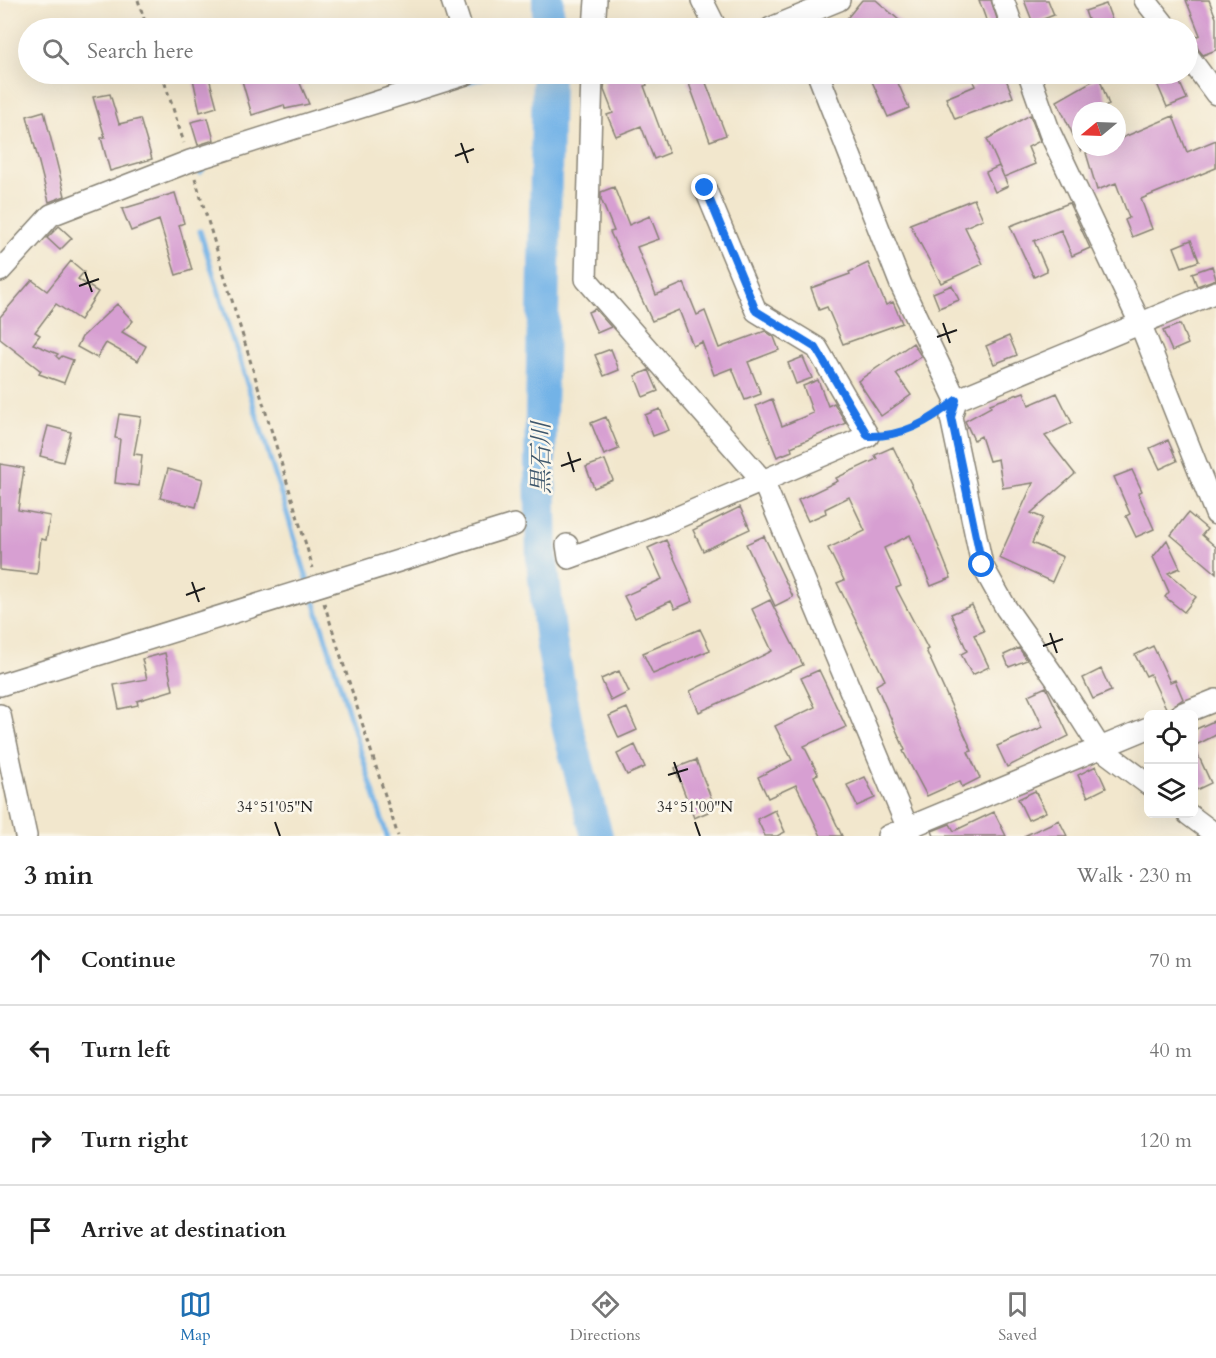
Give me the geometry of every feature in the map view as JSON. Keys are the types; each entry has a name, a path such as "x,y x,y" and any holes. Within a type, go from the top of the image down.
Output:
{"street":[{"path":"452,0 457,18"},
{"path":"595,18 596,0"},
{"path":"702,0 711,18"},
{"path":"796,15 839,0"},
{"path":"1004,0 1010,18"},
{"path":"1145,0 1159,18"},
{"path":"1198,70 1216,94"},
{"path":"0,271 51,215 190,161 434,84"},
{"path":"592,84 586,279 763,481 910,832"},
{"path":"822,84 901,285 956,400 951,417 982,565 1006,608 1100,748 1144,780"},
{"path":"1033,84 1050,133 1140,323 1216,514"},
{"path":"567,545 569,558 662,524 868,436 816,348 756,311 705,188"},
{"path":"956,400 1216,292"},
{"path":"0,685 514,525"},
{"path":"1191,710 1216,700"},
{"path":"0,715 26,836"},
{"path":"888,836 910,832 1144,730"},
{"path":"1194,818 1216,835"}],"path":[{"path":"138,0 144,18"},
{"path":"165,84 190,161 313,588 398,836"},
{"path":"868,436 886,436 906,431 934,418 956,400"}],"building":[{"path":"862,0 876,0 897,18 847,18"},
{"path":"979,0 991,0 997,18 985,18"},
{"path":"1024,0 1048,0 1054,15 1046,18 1031,18"},
{"path":"1186,0 1209,0 1216,18 1216,50 1203,55 1198,49 1198,36 1200,35 1198,18 1193,18"},
{"path":"1106,4 1111,18 1087,18 1085,11"},
{"path":"194,84 211,84 217,107 200,112"},
{"path":"243,84 300,84 309,104 285,109 284,105 252,115"},
{"path":"604,84 647,84 644,86 669,153 654,159 641,126 616,136 607,115 613,113 604,90"},
{"path":"689,84 706,84 726,135 710,141"},
{"path":"873,84 898,84 909,108 888,117"},
{"path":"974,84 1008,84 1013,97 955,119 946,98 975,86"},
{"path":"1087,84 1102,84 1108,102 1072,102 1072,133 1057,101"},
{"path":"1157,84 1180,84 1187,99 1167,107"},
{"path":"110,94 119,124 140,119 152,159 110,171 101,138 105,137 93,97"},
{"path":"44,111 65,196 49,202 27,116"},
{"path":"1030,115 1040,141 1028,147 1035,164 1004,177 987,139"},
{"path":"1173,116 1187,152 1216,140 1216,168 1141,199 1152,229 1132,237 1125,220 1129,218 1116,183 1097,190 1087,156 1126,156 1126,136"},
{"path":"208,118 214,140 198,145 191,122"},
{"path":"999,166 1008,186 995,192 986,172"},
{"path":"614,187 629,225 650,216 659,239 637,247 656,295 684,283 697,315 705,311 719,348 765,331 774,337 779,350 748,362 761,394 745,400 732,368 714,375 702,342 693,346 679,310 652,321 610,232 614,231 601,199 601,192"},
{"path":"175,193 184,223 179,225 192,270 176,275 159,220 131,231 122,209"},
{"path":"974,199 983,219 965,227 983,264 941,283 910,224"},
{"path":"1069,203 1090,248 1072,256 1061,230 1034,241 1047,271 1034,277 1010,226"},
{"path":"59,226 72,238 60,250 47,238"},
{"path":"1191,240 1199,261 1182,267 1174,247"},
{"path":"71,261 84,272 78,279 98,292 80,320 56,304 35,332 40,335 33,344 58,354 56,356 59,359 62,356 73,360 64,383 39,374 41,371 0,339 0,317 32,280 47,291"},
{"path":"868,263 886,305 893,302 902,323 843,344 827,307 819,310 811,288 850,274 849,272"},
{"path":"1212,266 1216,279 1197,286 1192,273"},
{"path":"952,285 959,300 939,308 933,293"},
{"path":"117,304 133,321 122,332 146,346 138,361 106,343 97,358 77,347 82,337"},
{"path":"595,309 611,327 597,333 588,312"},
{"path":"1180,324 1188,344 1172,351 1163,331"},
{"path":"1009,336 1017,355 994,364 986,346"},
{"path":"913,343 921,356 896,374 911,395 881,416 858,381"},
{"path":"611,349 619,370 604,376 595,355"},
{"path":"803,357 812,378 796,384 788,363"},
{"path":"649,370 658,391 643,397 635,376"},
{"path":"818,380 828,406 834,403 846,423 791,447 792,451 777,457 756,406 772,399 782,426 813,413 803,386"},
{"path":"1024,392 1029,405 1057,393 1072,423 1045,436 1075,474 1031,513 1043,518 1032,543 1063,557 1052,582 999,558 1033,483 1003,488 998,459 989,461 981,436 974,440 965,421 991,407 990,404"},
{"path":"660,409 669,430 653,436 645,415"},
{"path":"119,414 141,417 134,454 142,455 139,486 115,483 120,439 115,438"},
{"path":"606,417 619,449 604,455 591,423"},
{"path":"48,426 71,432 63,462 40,456"},
{"path":"1168,440 1177,461 1160,469 1150,448"},
{"path":"893,447 924,510 951,578 931,586 910,535 884,548 901,586 896,588 928,649 926,650 972,751 968,752 980,778 962,787 960,781 927,796 903,751 905,750 876,685 885,680 837,583 844,580 828,548 865,531 849,497 825,509 826,513 808,521 798,500 838,481 836,478 877,459 875,455"},
{"path":"605,460 613,480 594,488 586,467"},
{"path":"0,464 24,468 18,510 50,516 46,540 41,539 37,574 0,570"},
{"path":"168,469 203,479 196,507 160,498"},
{"path":"1132,470 1142,491 1138,493 1154,529 1136,537 1126,516 1130,514 1114,477"},
{"path":"740,507 750,529 703,551 693,530"},
{"path":"1188,513 1207,529 1202,535 1216,547 1216,573 1171,535"},
{"path":"764,536 793,597 775,606 746,544"},
{"path":"666,540 693,601 675,609 671,601 635,618 624,596 662,579 648,548"},
{"path":"1167,540 1180,568 1168,573 1196,597 1184,612 1165,597 1169,592 1153,557"},
{"path":"770,600 803,665 699,712 690,691 772,651 752,609"},
{"path":"972,605 984,631 974,635 989,667 972,675 961,654 967,651 951,614"},
{"path":"700,629 710,650 653,674 643,653"},
{"path":"1153,646 1170,682 1175,680 1183,699 1167,710 1150,674 1146,676 1135,655"},
{"path":"1019,648 1027,660 1009,667 1004,655"},
{"path":"165,653 173,690 137,701 138,705 119,709 114,685 147,679 142,659"},
{"path":"1101,669 1111,691 1093,699 1083,678"},
{"path":"819,670 846,727 804,746 818,774 814,776 842,836 821,836 796,785 768,798 758,777 792,760 775,726 815,707 801,678"},
{"path":"619,671 629,692 611,701 601,679"},
{"path":"1046,687 1069,736 1007,767 997,746 1043,727 1028,695"},
{"path":"627,708 637,730 619,738 609,716"},
{"path":"1216,720 1216,735 1198,744 1198,728"},
{"path":"635,745 645,767 627,775 617,754"},
{"path":"1198,755 1211,783 1198,789"},
{"path":"696,760 712,800 705,802 708,812 694,818 675,768"},
{"path":"1096,766 1106,788 1088,797 1078,775"},
{"path":"865,777 875,798 857,806 847,785"},
{"path":"1035,791 1046,812 1028,820 1018,799"},
{"path":"775,810 785,832 777,836 765,836 757,819"},
{"path":"994,812 1006,836 934,836 932,831 950,824 954,831"},
{"path":"1059,820 1067,836 1024,836"}],"waterway":[{"name":"黒石川","path":"548,0 548,18"},
{"name":"黒石川","path":"548,84 540,463 542,560 551,641 568,729 597,836"},
{"path":"200,173 208,163"},
{"path":"200,231 309,585"},
{"path":"312,594 387,836"}],"route":[{"path":"705,188 756,311 816,348 868,436 886,436 906,431 934,418 956,400 951,417 982,565"}]}
